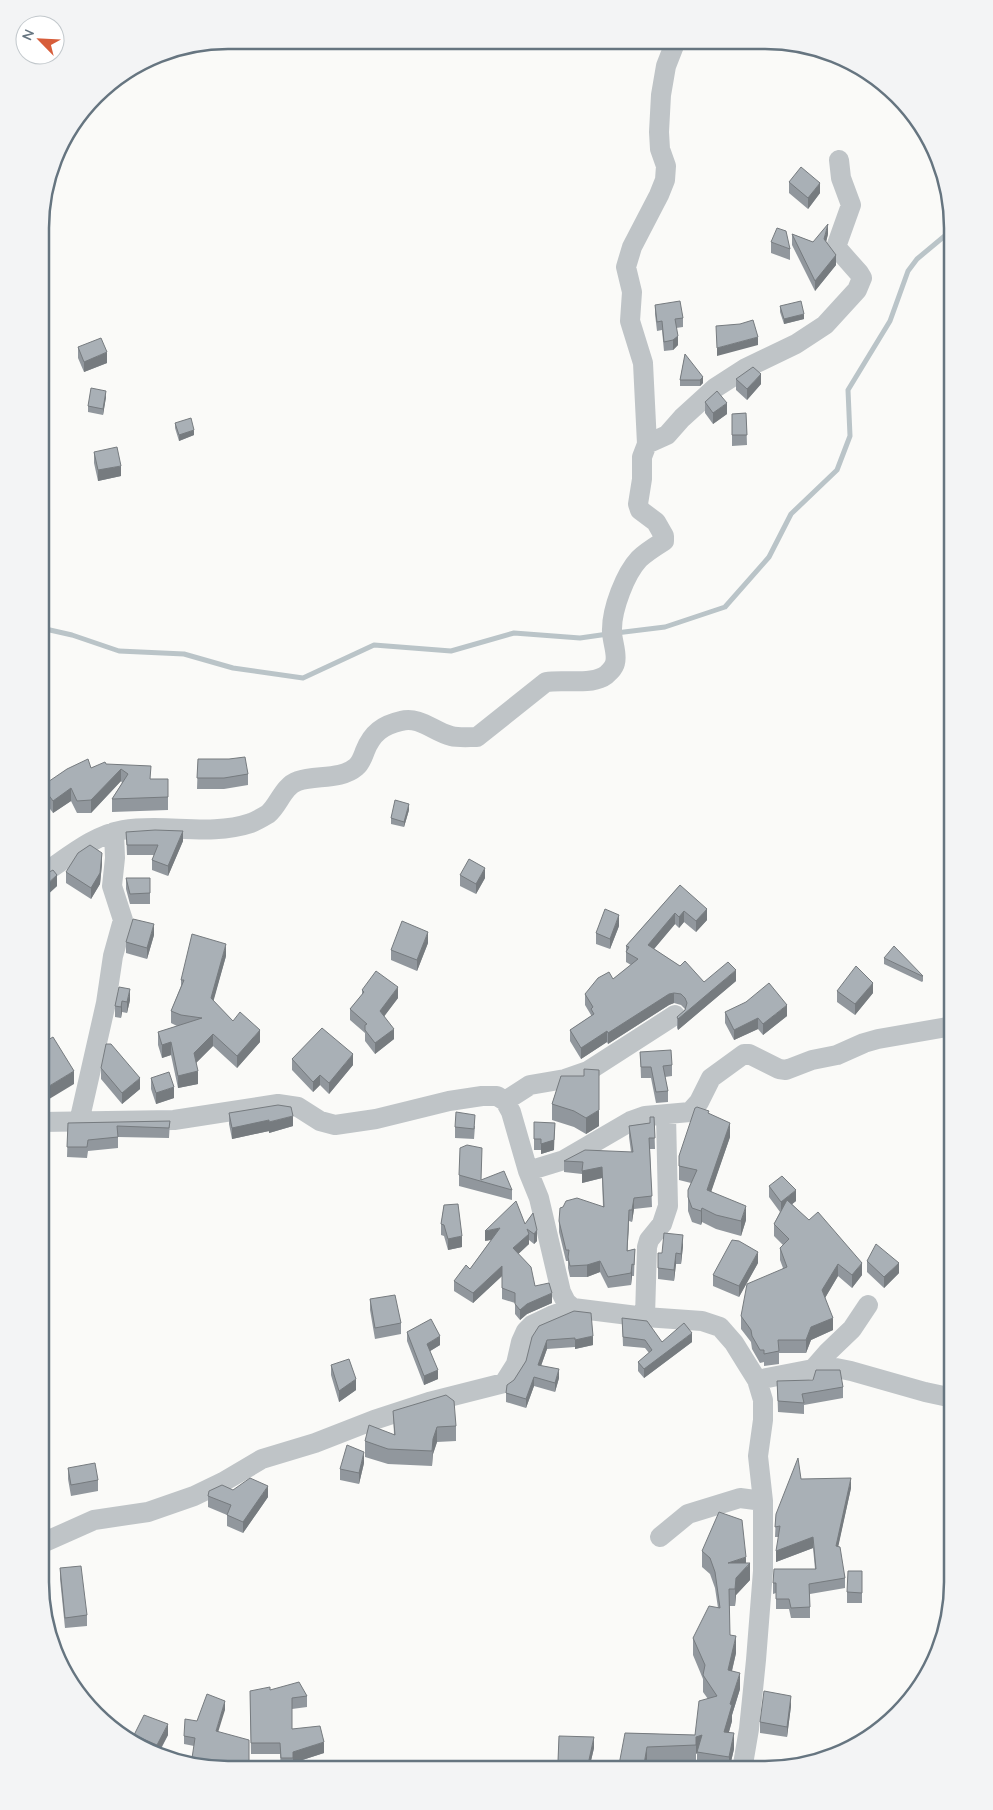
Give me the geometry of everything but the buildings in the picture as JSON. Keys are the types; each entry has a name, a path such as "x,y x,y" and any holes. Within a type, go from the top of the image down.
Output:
{"street":[{"path":"49,870 104,835 114,832 154,828 223,830 252,822 268,814 287,789 296,782 343,774 357,767 371,737 383,728 402,721 413,720 450,736 477,737 546,682 596,679 604,676 616,663 611,631 613,611 629,574 639,560 664,541 664,536 656,522 640,510 638,504 642,480 642,457 647,444 642,364 630,321 632,292 626,267 632,247 659,195 664,180 666,166 660,149 659,132 661,95 666,66 673,49"},
{"path":"647,444 667,435 682,418 715,388 746,368 796,344 825,325 858,290 862,278 836,247 851,205 842,178 839,160"},
{"path":"78,1122 106,1003 113,956 123,920 112,886 115,858 114,832"},
{"path":"505,1101 530,1085 565,1079 588,1071 674,1015"},
{"path":"528,1171 564,1160 631,1121 645,1116 690,1112 695,1108 711,1078 744,1054 749,1054 779,1069 786,1070 812,1060 837,1055 878,1039 944,1028"},
{"path":"49,1122 174,1120 278,1104 298,1107 320,1121 335,1125 376,1119 449,1101 482,1096 497,1096 505,1101 511,1112 528,1171 539,1198 561,1292 566,1302 572,1308"},
{"path":"644,1317 647,1247 649,1240 662,1224 668,1206 666,1114"},
{"path":"813,1369 852,1329 868,1305"},
{"path":"49,1540 94,1520 148,1512 194,1496 223,1482 262,1459 315,1443 374,1420 429,1402 504,1383 516,1364 521,1342 526,1331 532,1325 572,1308 702,1322 720,1327 734,1343 757,1380 763,1400 763,1420 758,1456 763,1501 763,1571 749,1729 744,1761"},
{"path":"757,1380 813,1369 836,1368 851,1370 944,1396"},
{"path":"660,1537 688,1514 740,1498 763,1501"}],"waterway":[{"path":"616,633 665,627 725,607 769,557 791,514 837,470 850,436 848,390 890,321 908,271 917,259 944,236"},
{"path":"49,630 72,635 119,651 184,654 233,668 303,678 374,645 451,651 514,633 580,638 608,634"}]}
